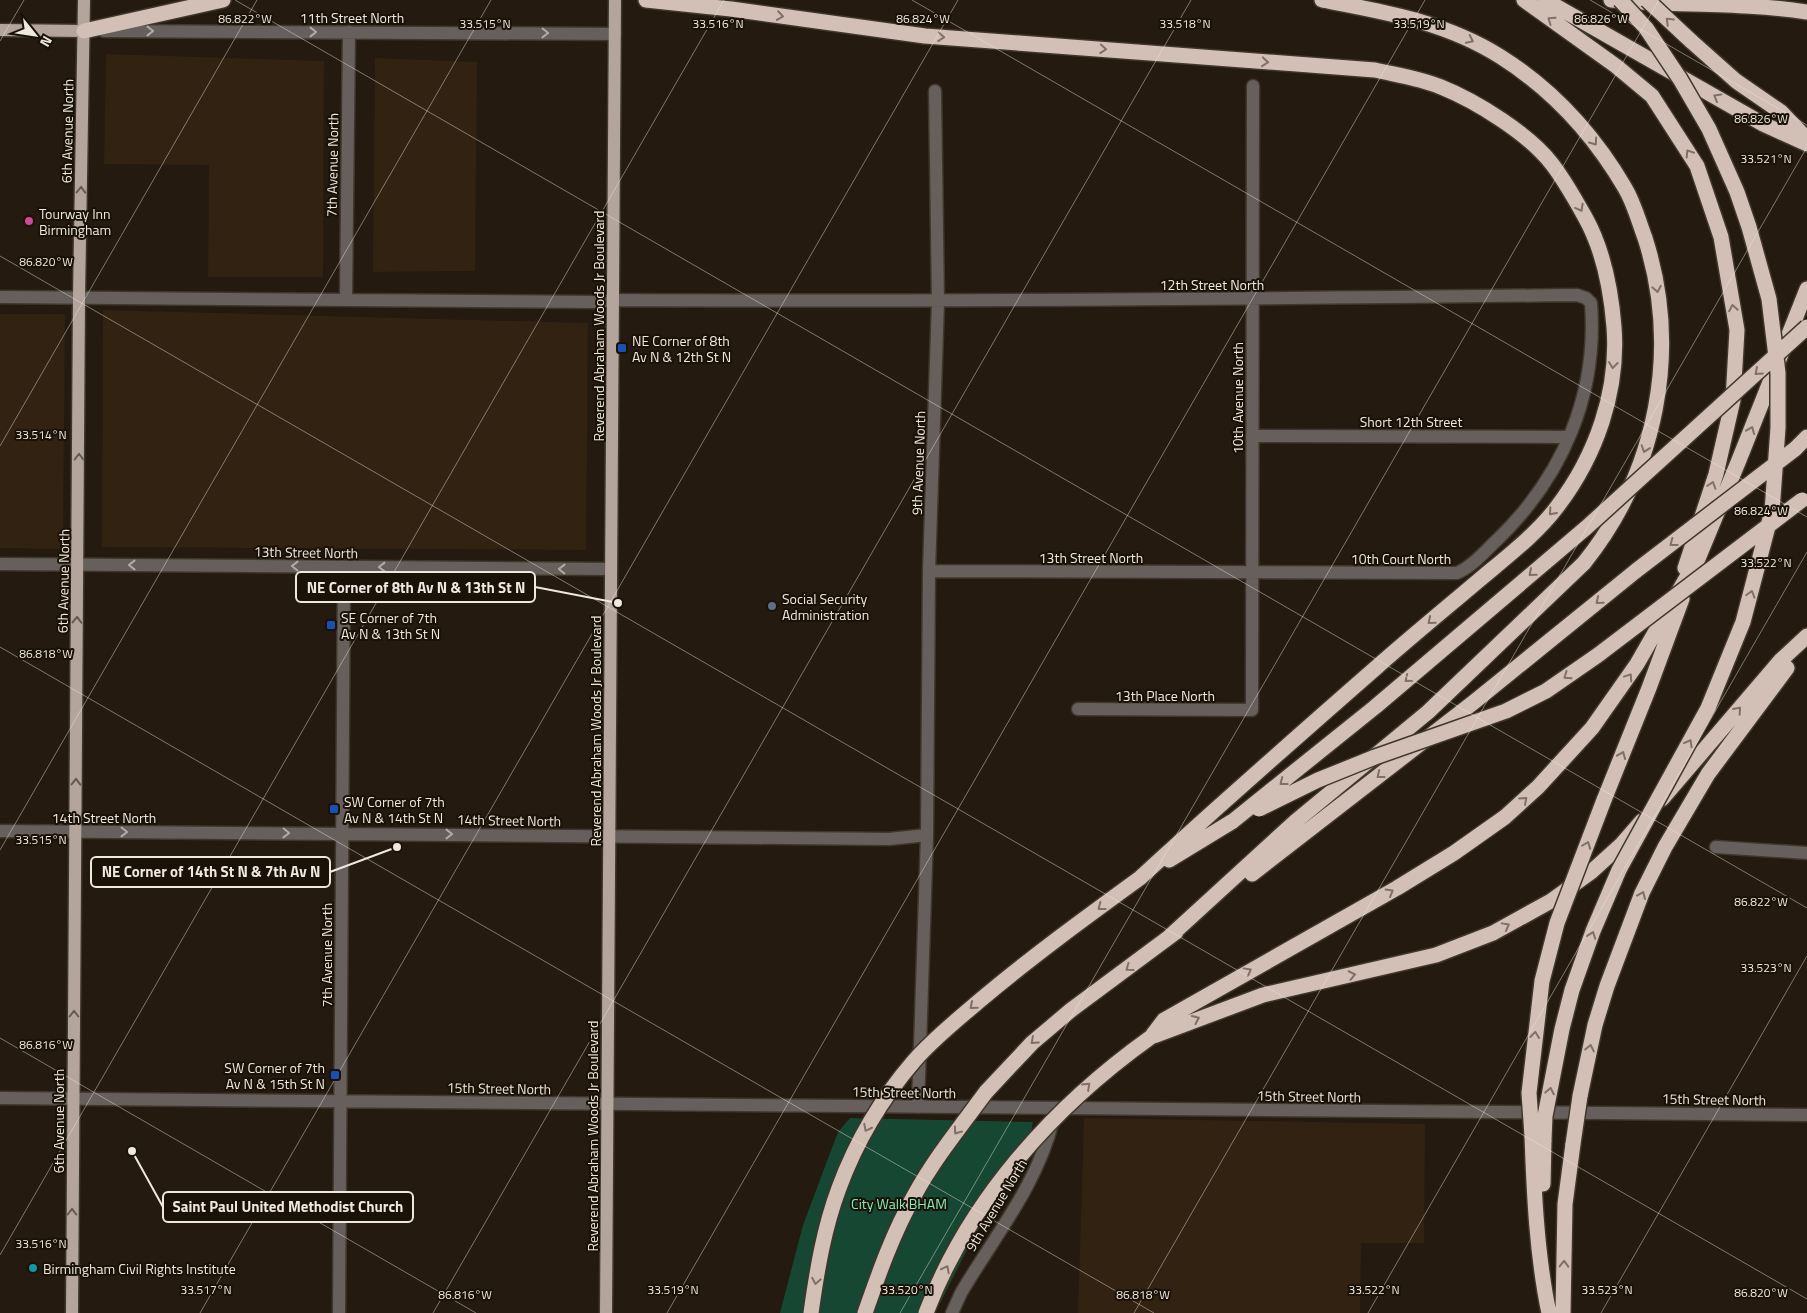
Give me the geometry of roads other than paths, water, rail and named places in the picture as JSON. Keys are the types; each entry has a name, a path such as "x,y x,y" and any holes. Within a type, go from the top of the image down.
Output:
{"highway":[{"path":"84,31 222,0"},
{"path":"646,0 731,9 925,36 1375,70 1417,79 1440,87 1481,108 1531,141 1551,162 1570,189 1595,238 1608,279 1616,347 1605,415 1595,442 1580,473 1556,509 1515,550 1220,804 1140,878"},
{"path":"1168,938 1296,822 1428,712 1578,570 1597,547 1627,495 1648,440 1658,402 1662,330 1652,261 1641,226 1626,189 1584,128 1560,102 1534,79 1500,56 1469,39 1438,26 1395,14 1322,0"},
{"path":"1524,0 1616,66 1652,96 1697,166 1721,237 1737,330 1733,400 1716,474 1674,598"},
{"path":"1544,0 1763,124 1807,144"},
{"path":"1611,0 1773,7 1807,12"},
{"path":"1551,1313 1542,1264 1533,1172 1538,1138 1546,1116 1562,1029 1572,990 1593,931 1619,870 1708,708 1742,622 1772,511 1778,428 1778,373 1769,300 1749,227 1737,192 1708,129 1680,79 1646,28 1620,0"},
{"path":"1647,0 1736,81 1781,112 1807,139"},
{"path":"1538,1138 1529,1093 1542,981 1557,923 1699,556 1807,289"},
{"path":"1233,822 1375,707 1572,539 1807,327"},
{"path":"865,1313 879,1272 895,1235 913,1197 927,1174 986,1092 1032,1043 1072,1010 1474,702 1637,570 1801,445 1807,437"},
{"path":"811,1313 825,1230 839,1187 874,1115 914,1060 946,1029 1020,967 1140,878 1233,822 1318,780 1375,757 1506,711 1546,691 1598,655 1805,499"},
{"path":"1151,1037 1164,1020 1397,888 1454,853 1505,817 1538,787 1592,728 1637,664 1699,556"},
{"path":"926,1313 966,1230 1002,1177 1020,1154 1094,1080 1119,1060 1151,1037 1263,995 1436,955 1493,933 1552,900 1591,872 1622,844 1780,661 1807,636"},
{"path":"1563,1313 1566,1204 1573,1144 1580,1096 1595,1025 1607,986 1642,893 1664,847 1713,767 1807,641"}],"main road":[{"name":"6th Avenue North","path":"72,1313 79,297 84,0"},
{"name":"Reverend Abraham Woods Jr Boulevard","path":"606,1313 615,0"},
{"name":"11th Street North","path":"0,30 84,31"}],"street":[{"name":"11th Street North","path":"84,31 615,34"},
{"name":"7th Avenue North","path":"346,298 349,32"},
{"name":"10th Avenue North","path":"1252,710 1253,86"},
{"name":"9th Avenue North","path":"918,1107 928,836 929,571 938,301 935,91"},
{"name":"12th Street North","path":"0,296 595,302 613,300 938,301 1577,295"},
{"name":"10th Court North","path":"1252,574 1457,573 1472,564 1531,504 1550,476 1570,437 1585,389 1591,344 1590,303 1586,298 1577,295"},
{"name":"Short 12th Street","path":"1252,436 1570,437"},
{"name":"13th Street North","path":"0,564 611,569"},
{"name":"7th Avenue North","path":"339,1313 344,567"},
{"name":"13th Street North","path":"929,571 1252,574"},
{"name":"13th Place North","path":"1078,710 1252,710"},
{"name":"14th Street North","path":"0,831 772,836 889,839 928,836"},
{"path":"1716,847 1807,853"},
{"name":"15th Street North","path":"0,1098 1807,1115"},
{"name":"9th Avenue North","path":"952,1313 965,1285 1030,1182 1048,1142 1055,1108"}],"place":[{"name":"Tourway Inn Birmingham","path":"29,221"},
{"name":"NE Corner of 8th Av N & 12th St N","path":"622,348"},
{"name":"NE Corner of 8th Av N & 13th St N","path":"618,603"},
{"name":"Social Security Administration","path":"772,606"},
{"name":"SE Corner of 7th Av N & 13th St N","path":"331,625"},
{"name":"SW Corner of 7th Av N & 14th St N","path":"334,809"},
{"name":"NE Corner of 14th St N & 7th Av N","path":"397,847"},
{"name":"SW Corner of 7th Av N & 15th St N","path":"335,1075"},
{"name":"Saint Paul United Methodist Church","path":"132,1151"},
{"name":"Birmingham Civil Rights Institute","path":"33,1268"}],"park label":[{"name":"City Walk BHAM","path":"899,1203"}]}
